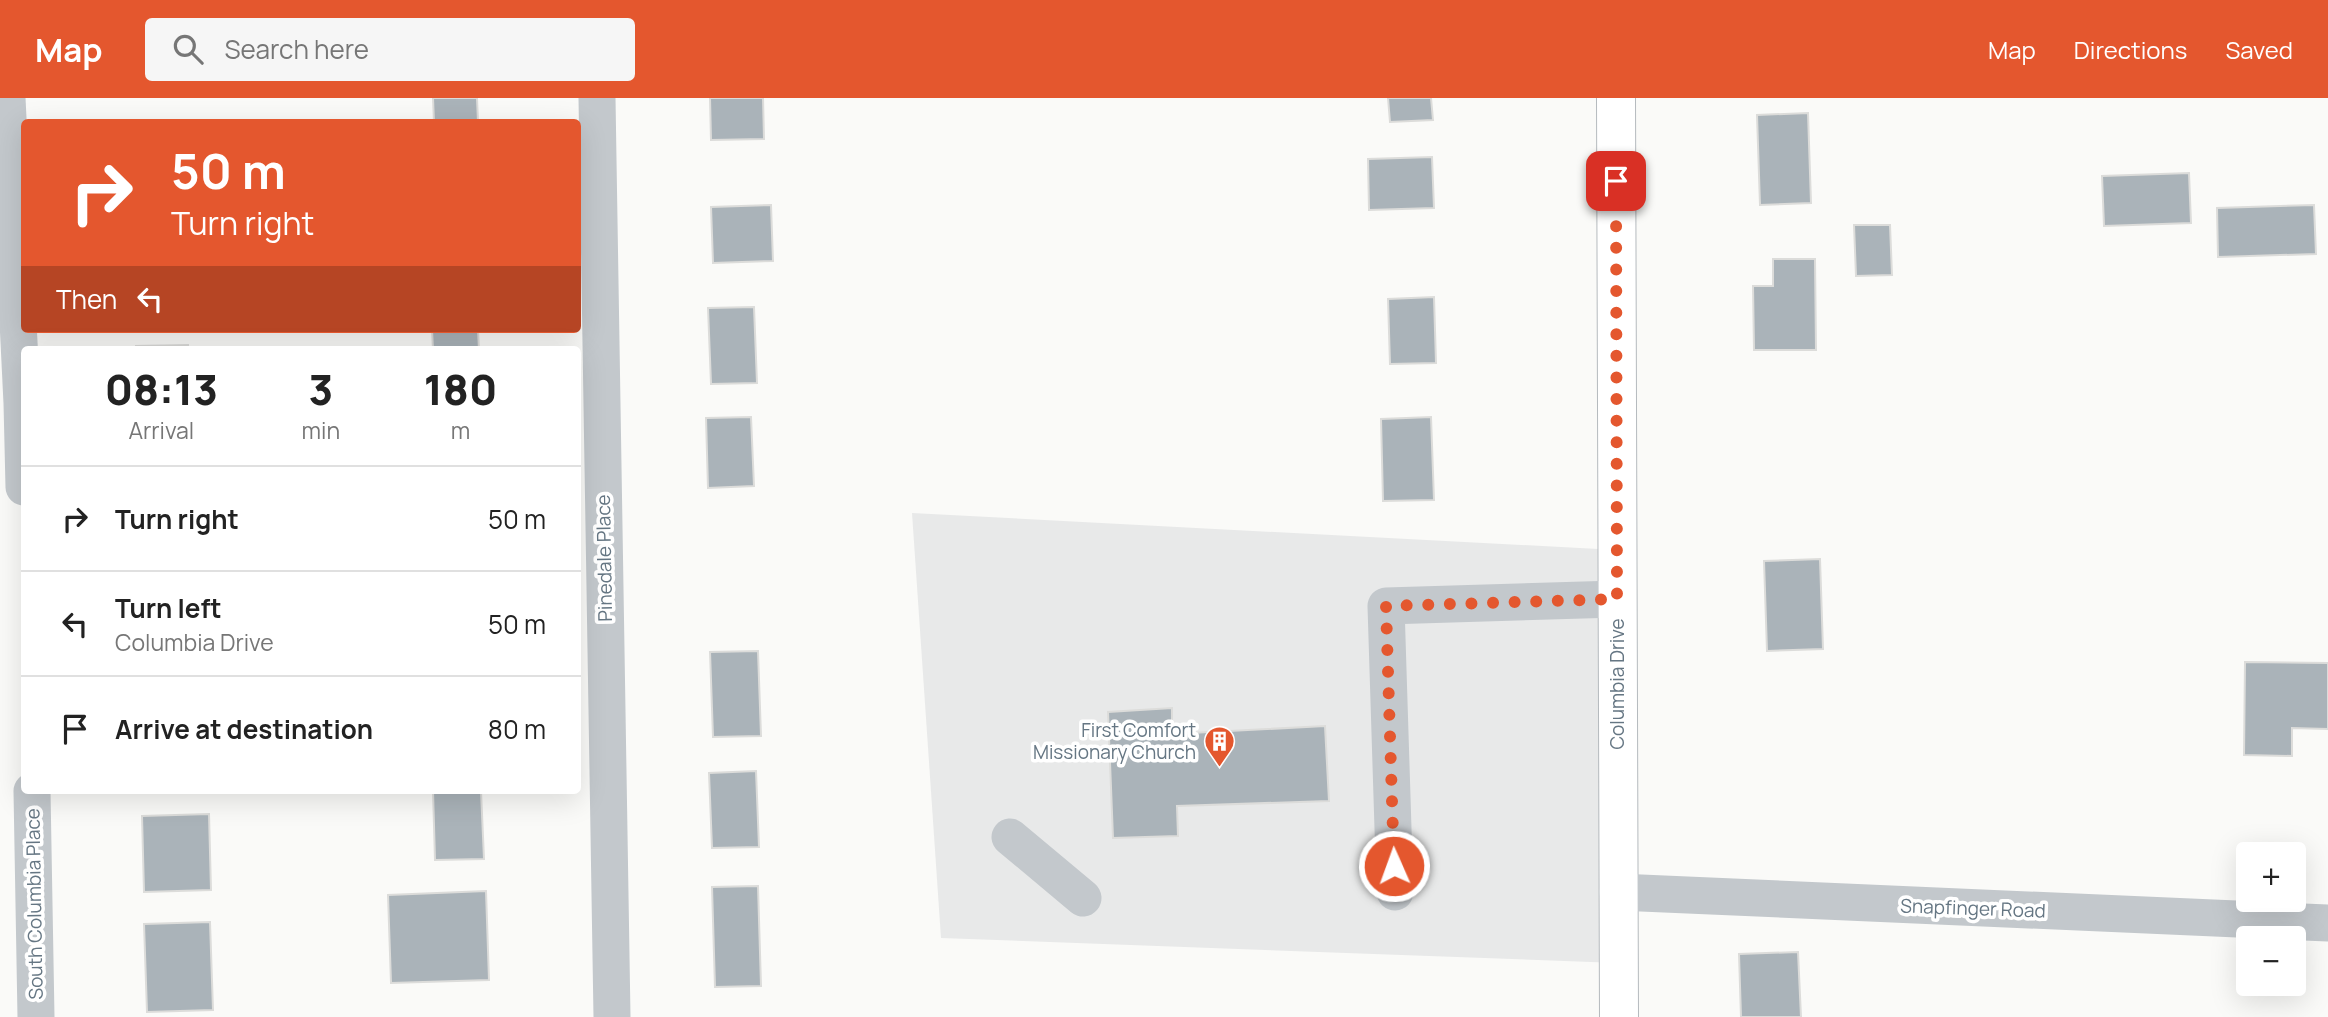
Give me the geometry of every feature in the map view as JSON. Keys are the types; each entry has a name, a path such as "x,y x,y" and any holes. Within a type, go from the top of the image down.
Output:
{"main road":[{"name":"Columbia Drive","path":"1616,98 1619,1017"}],"street":[{"path":"7,98 11,403 21,468"},
{"name":"Pinedale Place","path":"597,98 612,1017"},
{"path":"1395,892 1386,606 1617,599"},
{"name":"South Columbia Place","path":"32,794 36,1017"},
{"path":"1010,838 1083,898"},
{"name":"Snapfinger Road","path":"1618,892 2328,923"}],"shaded area":[{"path":"912,513 1617,550 1618,963 941,938"}],"building":[{"path":"433,98 477,98 478,119 434,119"},
{"path":"710,98 763,98 764,139 711,140"},
{"path":"1388,98 1431,98 1433,120 1390,122"},
{"path":"1808,113 1811,203 1760,205 1757,115"},
{"path":"1432,157 1434,208 1369,210 1368,159"},
{"path":"2189,173 2191,223 2104,226 2102,176"},
{"path":"771,205 773,261 713,263 711,207"},
{"path":"2314,205 2316,254 2218,257 2217,208"},
{"path":"1854,225 1890,225 1892,275 1856,276"},
{"path":"1773,259 1815,259 1816,350 1754,350 1753,286 1773,286"},
{"path":"1434,297 1436,363 1390,364 1388,299"},
{"path":"754,307 757,383 711,384 708,308"},
{"path":"432,333 478,333 479,346 433,346"},
{"path":"751,417 754,486 708,488 706,418"},
{"path":"1431,417 1434,500 1383,501 1381,419"},
{"path":"1820,559 1823,649 1767,651 1764,561"},
{"path":"758,651 761,736 713,737 710,652"},
{"path":"2245,662 2328,663 2328,729 2292,728 2292,756 2244,755"},
{"name":"First Comfort Missionary Church","path":"1172,708 1172,734 1325,726 1329,801 1177,806 1178,836 1113,838 1108,712"},
{"path":"756,771 759,847 712,848 709,773"},
{"path":"433,794 481,794 484,859 435,860"},
{"path":"209,814 211,890 144,892 142,816"},
{"path":"758,886 761,986 715,987 712,887"},
{"path":"486,891 489,980 391,983 388,895"},
{"path":"210,922 213,1010 147,1012 144,924"},
{"path":"1798,952 1801,1017 1741,1017 1739,954"}],"place":[{"name":"First Comfort Missionary Church","path":"1219,768"}],"route":[{"path":"1394,866 1386,606 1617,599 1616,181"}]}
